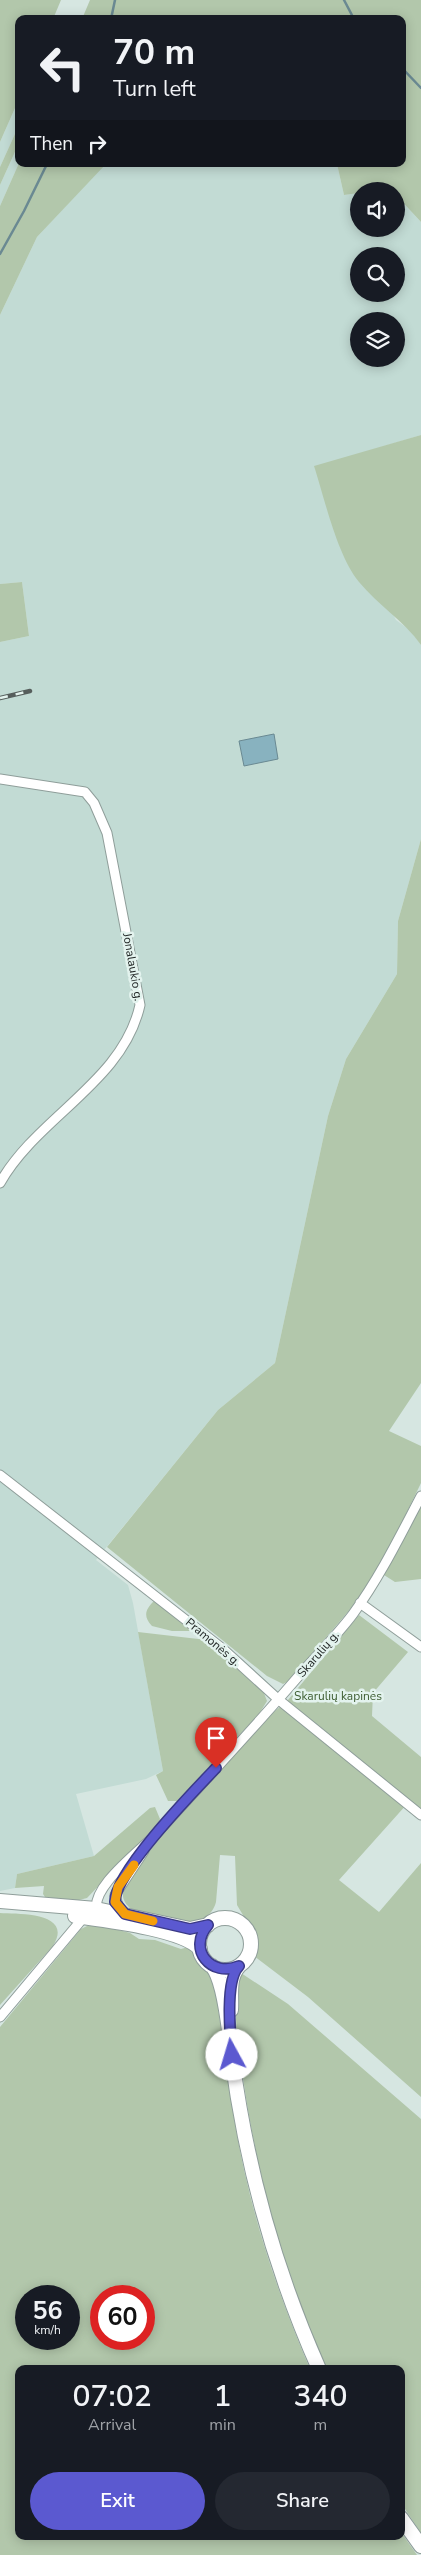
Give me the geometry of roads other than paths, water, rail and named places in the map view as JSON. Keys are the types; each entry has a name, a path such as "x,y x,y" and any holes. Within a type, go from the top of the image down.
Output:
{"main road":[{"path":"0,1901 96,1909 190,1929 226,1918 240,1922 245,1927 251,1940 251,1948 245,1961 234,1972 231,1980 229,2028"},
{"path":"0,1909 84,1917 105,1921 187,1939 200,1949"},
{"path":"208,1925 200,1936 200,1949 204,1959 212,1966 220,1981 229,2028 244,2135 263,2214 288,2291 317,2365"},
{"path":"212,1966 225,1970 239,1966"},
{"path":"405,2524 421,2546"}],"street":[{"name":"Jonalaukio g.","path":"0,779 85,792 94,803 107,833 140,1005 136,1024 108,1068 47,1125 10,1166 0,1183"},
{"name":"Pramonės g.","path":"0,1475 209,1637 279,1700 421,1815"},
{"name":"Skarulių g.","path":"96,1909 103,1887 126,1862 151,1840 279,1700 360,1603 389,1558 421,1496"},
{"path":"360,1603 421,1647"},
{"name":"Skarulių g.","path":"125,1914 119,1909 115,1895 151,1840"},
{"path":"96,1909 105,1921"},
{"path":"0,2017 84,1917"}],"water":[{"path":"274,734 278,759 244,766 239,741"}],"waterway":[{"path":"112,15 115,0"},
{"path":"344,0 352,15"},
{"path":"406,72 421,88"},
{"path":"0,254 46,167"}],"railway":[{"path":"0,698 30,691"}],"park label":[{"name":"Skarulių kapinės","path":"338,1696"}]}
